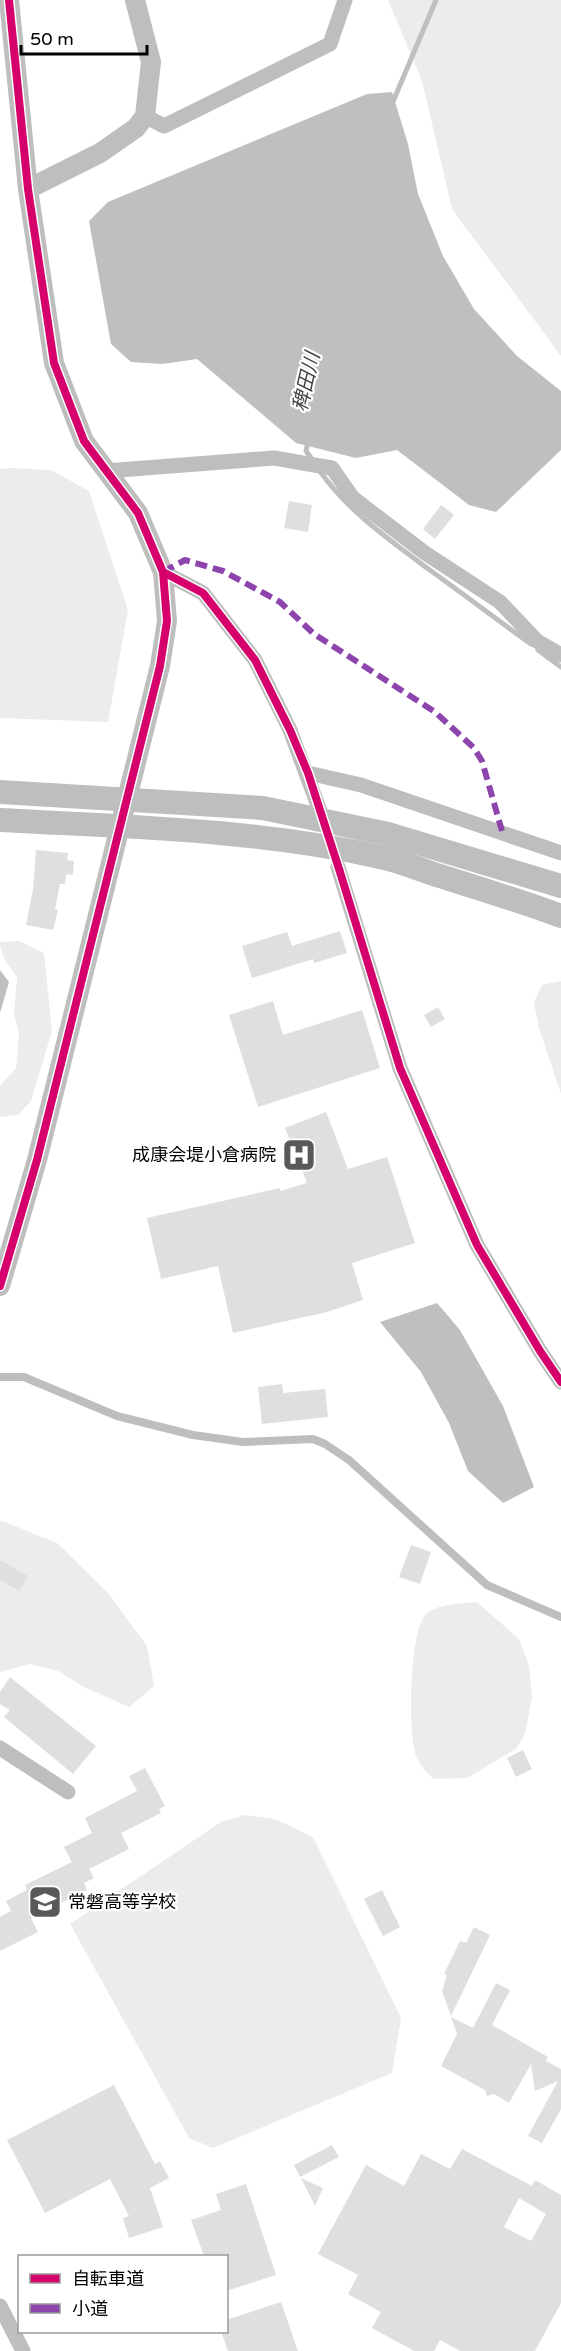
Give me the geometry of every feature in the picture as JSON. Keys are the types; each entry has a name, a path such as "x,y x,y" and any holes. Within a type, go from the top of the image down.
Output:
{"main road":[{"path":"0,792 263,808 388,834 561,886"},
{"path":"0,820 120,824 212,831 286,840 382,857 511,897 561,916"}],"street":[{"path":"0,1286 37,1160 160,666 167,621 163,572 138,513 84,441 54,363 28,189 9,0"},
{"path":"28,189 100,153 136,128 145,116 151,62 135,0"},
{"path":"145,116 164,126 330,44 345,0"},
{"path":"106,471 274,458 332,468 353,498 425,553 500,602 537,641 561,655"},
{"path":"163,572 203,593 255,660 290,730 308,773 320,811"},
{"path":"308,773 361,785 561,853"},
{"path":"338,867 405,1079 477,1245 561,1382"},
{"path":"0,1748 68,1792"},
{"path":"0,2306 23,2351"}],"lane":[{"path":"0,1377 24,1377 117,1416 193,1435 243,1442 313,1439 325,1444 349,1460 487,1585 561,1617"}],"shaded area":[{"path":"388,0 561,0 561,356 452,209 422,81"},
{"path":"0,469 51,470 89,491 128,610 108,722 0,718"},
{"path":"19,941 44,953 52,1031 31,1101 18,1115 0,1117 0,1086 16,1068 19,1033 14,1014 17,977 3,956 0,942"},
{"path":"561,981 561,1094 539,1028 534,1003 542,985"},
{"path":"0,1520 57,1543 108,1593 147,1646 154,1686 129,1707 82,1686 58,1671 30,1664 0,1672"},
{"path":"477,1602 519,1639 529,1666 532,1697 525,1734 516,1749 467,1778 434,1779 420,1764 414,1746 411,1707 416,1639 421,1622 427,1613 445,1606"},
{"path":"244,1815 275,1819 313,1837 401,2018 392,2073 213,2148 189,2138 70,1924 221,1822"}],"water":[{"path":"392,92 408,144 418,194 443,256 474,309 517,356 561,391 561,450 496,512 469,505 397,450 356,458 296,443 197,359 162,364 131,362 111,344 89,221 108,202 367,94"},
{"path":"0,970 9,982 0,1013"},
{"path":"437,1303 460,1330 503,1406 534,1487 503,1503 468,1471 449,1423 421,1372 380,1322"}],"building":[{"path":"289,501 312,505 308,532 284,528"},
{"path":"441,505 454,515 435,539 423,529"},
{"path":"36,850 68,853 67,860 74,861 73,875 66,874 65,884 60,884 55,909 58,910 53,930 26,925 33,889"},
{"path":"340,931 347,953 314,963 313,959 252,978 242,946 287,932 292,946"},
{"path":"273,1001 283,1035 362,1010 380,1068 258,1107 229,1015"},
{"path":"438,1007 445,1019 431,1027 424,1015"},
{"path":"326,1112 348,1169 387,1157 415,1243 352,1263 363,1300 327,1312 233,1333 218,1266 161,1279 147,1218 280,1188 280,1191 307,1183 285,1128"},
{"path":"282,1384 283,1393 325,1389 328,1417 262,1424 258,1387"},
{"path":"411,1545 431,1552 420,1584 399,1577"},
{"path":"0,1560 28,1576 19,1591 0,1580"},
{"path":"10,1677 96,1746 73,1774 4,1717 10,1710 0,1704 0,1692"},
{"path":"523,1750 532,1769 516,1777 507,1758"},
{"path":"145,1768 165,1806 159,1809 161,1813 121,1833 129,1849 89,1869 94,1878 84,1883 87,1890 31,1918 38,1932 0,1951 0,1917 11,1911 6,1901 27,1890 25,1885 72,1862 64,1847 92,1833 85,1818 137,1791 129,1776"},
{"path":"382,1890 400,1927 383,1936 364,1899"},
{"path":"474,1927 490,1935 451,2016 442,1991 447,1975 444,1974 460,1941 466,1943"},
{"path":"496,1983 510,1990 492,2025 548,2057 546,2061 561,2069 561,2109 542,2143 528,2136 558,2081 535,2091 531,2064 509,2103 494,2094 487,2096 485,2090 441,2066 457,2034 451,2017 473,2028"},
{"path":"114,2085 155,2164 160,2161 169,2178 150,2188 163,2227 129,2238 123,2218 129,2216 110,2179 45,2213 7,2140"},
{"path":"332,2145 339,2157 300,2177 294,2165"},
{"path":"462,2149 532,2186 535,2180 561,2195 561,2303 535,2351 460,2351 440,2340 434,2351 414,2351 372,2328 381,2312 348,2294 358,2275 318,2254 366,2165 404,2186 421,2154 450,2169","holes":["519,2198 546,2214 531,2241 504,2227"]},
{"path":"301,2178 323,2188 315,2206"},
{"path":"246,2184 276,2275 228,2290 228,2255 204,2255 191,2220 221,2210 216,2194"},
{"path":"281,2302 298,2351 228,2351 222,2333 228,2333 228,2319"}],"waterway":[{"name":"稗田川","path":"392,104 436,0"},
{"name":"稗田川","path":"308,441 306,451 314,462"},
{"name":"稗田川","path":"319,470 355,511 397,546 531,644"},
{"name":"稗田川","path":"538,650 561,667"}],"marked path":[{"path":"163,572 185,560 223,571 280,602 314,634 435,712 474,748 482,761 502,831"}],"cycle path":[{"path":"0,1286 37,1160 160,666 167,621 163,572 138,513 84,441 54,363 28,189 9,0"},
{"path":"163,572 203,593 255,660 290,730 308,773 400,1068 477,1245 561,1382"}],"place":[{"name":"成康会堤小倉病院","path":"299,1155"},
{"name":"常磐高等学校","path":"45,1902"}]}
